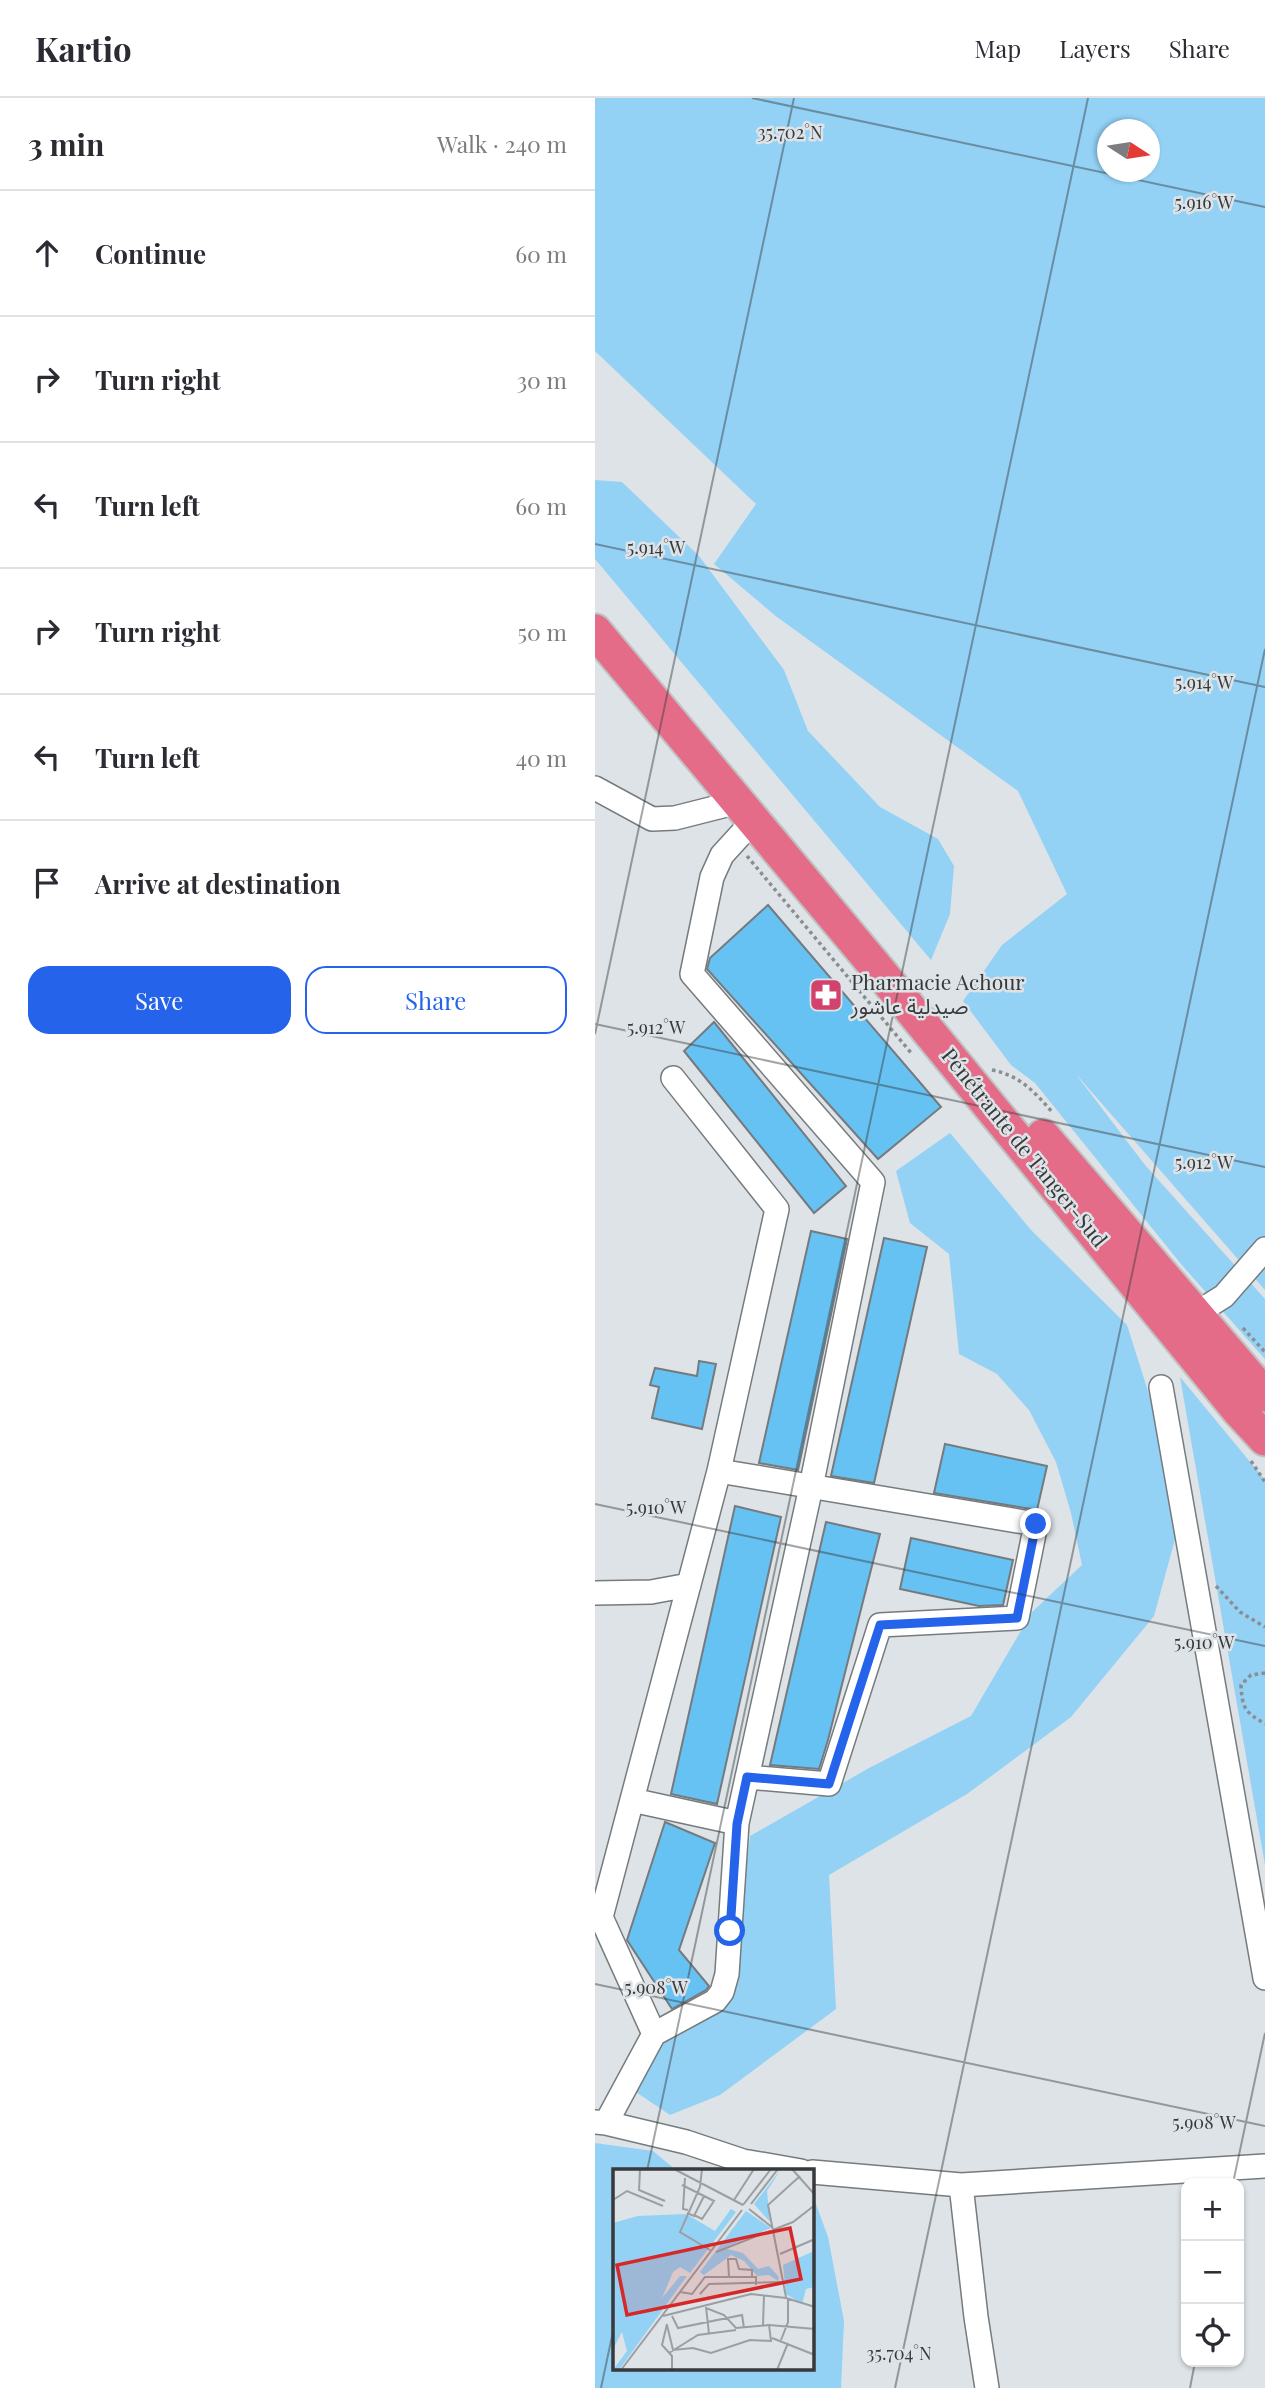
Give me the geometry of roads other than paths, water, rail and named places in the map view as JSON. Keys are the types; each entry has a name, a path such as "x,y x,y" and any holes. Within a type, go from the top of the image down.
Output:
{"highway":[{"name":"Pénétrante de Tanger-Sud","path":"595,605 982,1079 1258,1397"},
{"name":"Pénétrante de Tanger-Sud","path":"595,631 746,811 916,1000"},
{"name":"Pénétrante de Tanger-Sud","path":"982,1079 1049,1143 1197,1314 1258,1397 1265,1439"}],"street":[{"path":"595,788 652,819 746,811"},
{"path":"746,811 712,877 691,974 873,1182 811,1487 737,1824 727,1974 722,1992 715,2001 654,2034 601,2122 686,2143 743,2161 789,2169"},
{"path":"654,2034 601,1917 719,1471 777,1209 673,1078"},
{"path":"1197,1314 1224,1296 1265,1249"},
{"path":"1161,1387 1265,1978"},
{"path":"1258,1397 1255,1442 1265,1456"},
{"path":"719,1471 1036,1524 1017,1618 880,1625 829,1784 747,1777"},
{"path":"595,1593 650,1592 689,1586"},
{"path":"632,1800 737,1824"},
{"path":"814,2172 961,2185 1265,2166"},
{"path":"961,2185 987,2388"}],"place":[{"name":"Pharmacie Achour صيدلية عاشور","path":"826,995"}]}
